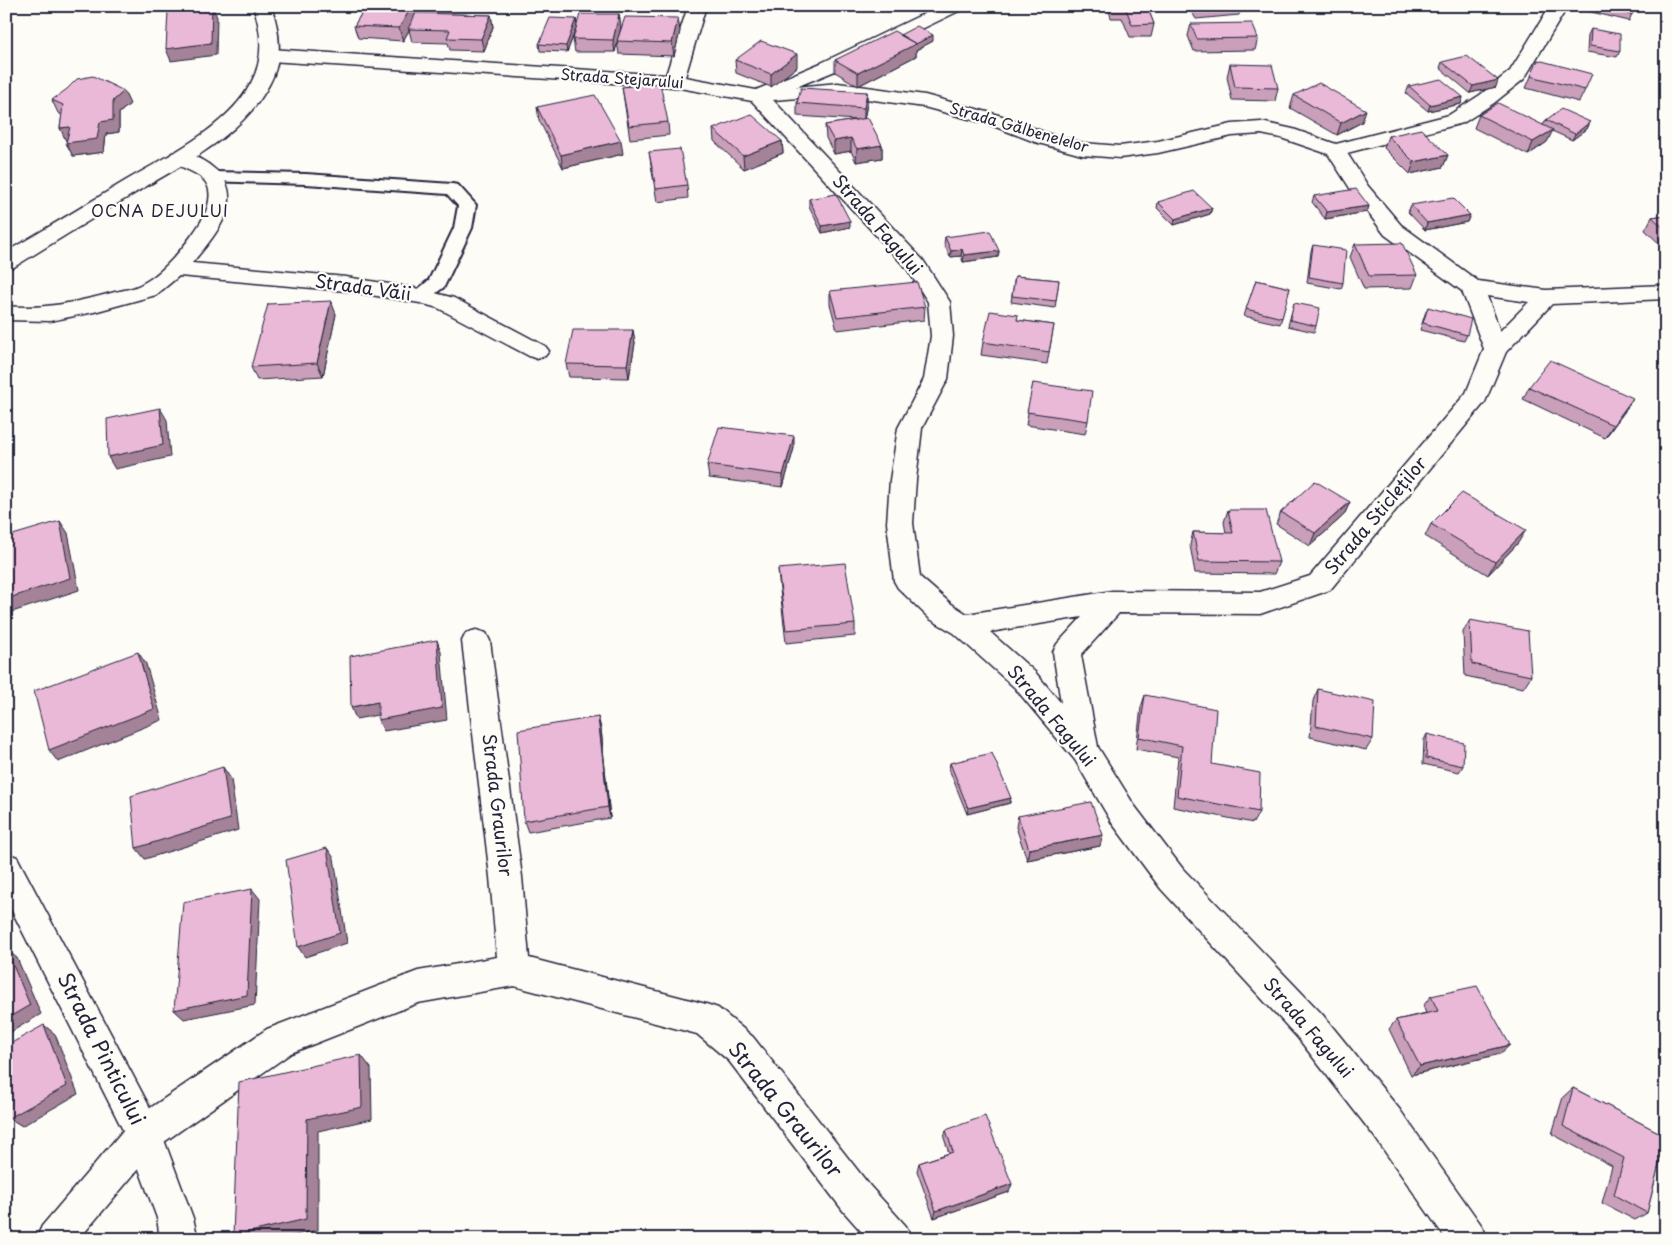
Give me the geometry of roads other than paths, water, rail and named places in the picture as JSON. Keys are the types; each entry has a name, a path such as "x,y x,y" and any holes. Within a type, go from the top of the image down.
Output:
{"street":[{"path":"6,262 218,131 242,108 259,87 270,55 268,20 262,6"},
{"path":"674,82 697,6"},
{"path":"758,96 828,67 955,6"},
{"path":"1559,6 1517,75 1487,99 1456,119 1335,150 1360,189 1393,230 1472,287 1546,297 1666,292"},
{"name":"Strada Stejarului","path":"270,55 674,82 758,96"},
{"name":"Strada Gălbenelelor","path":"758,96 838,88 925,101 995,120 1042,138 1082,149 1120,152 1158,147 1232,130 1261,128 1286,133 1335,150"},
{"name":"Strada Fagului","path":"758,96 915,265 939,302 942,336 936,379 910,428 903,480 900,523 907,581 940,611 964,625 1025,680 1085,751 1122,814 1172,880 1310,1026 1387,1122 1469,1239"},
{"path":"6,313 25,316 87,308 148,290 176,269 206,232 220,203 220,191 213,177 201,168 178,157"},
{"name":"Strada Văii","path":"176,269 346,284 420,296 446,303 537,351"},
{"path":"1472,287 1496,349"},
{"name":"Strada Sticleților","path":"964,625 1112,602 1260,602 1320,582 1477,396 1496,349 1546,297"},
{"path":"1085,751 1067,652 1112,602"},
{"name":"Strada Graurilor","path":"476,641 506,877 514,970"},
{"name":"Strada Pinticului","path":"6,867 144,1134 175,1218 179,1239"},
{"name":"Strada Graurilor","path":"55,1239 144,1134 279,1041 418,987 514,970 706,1020 740,1048 857,1199 893,1239"}],"lane":[{"path":"213,177 306,179 452,189 467,204 463,228 437,283 420,296"}],"district":[{"name":"OCNA DEJULUI","path":"160,211"}]}
